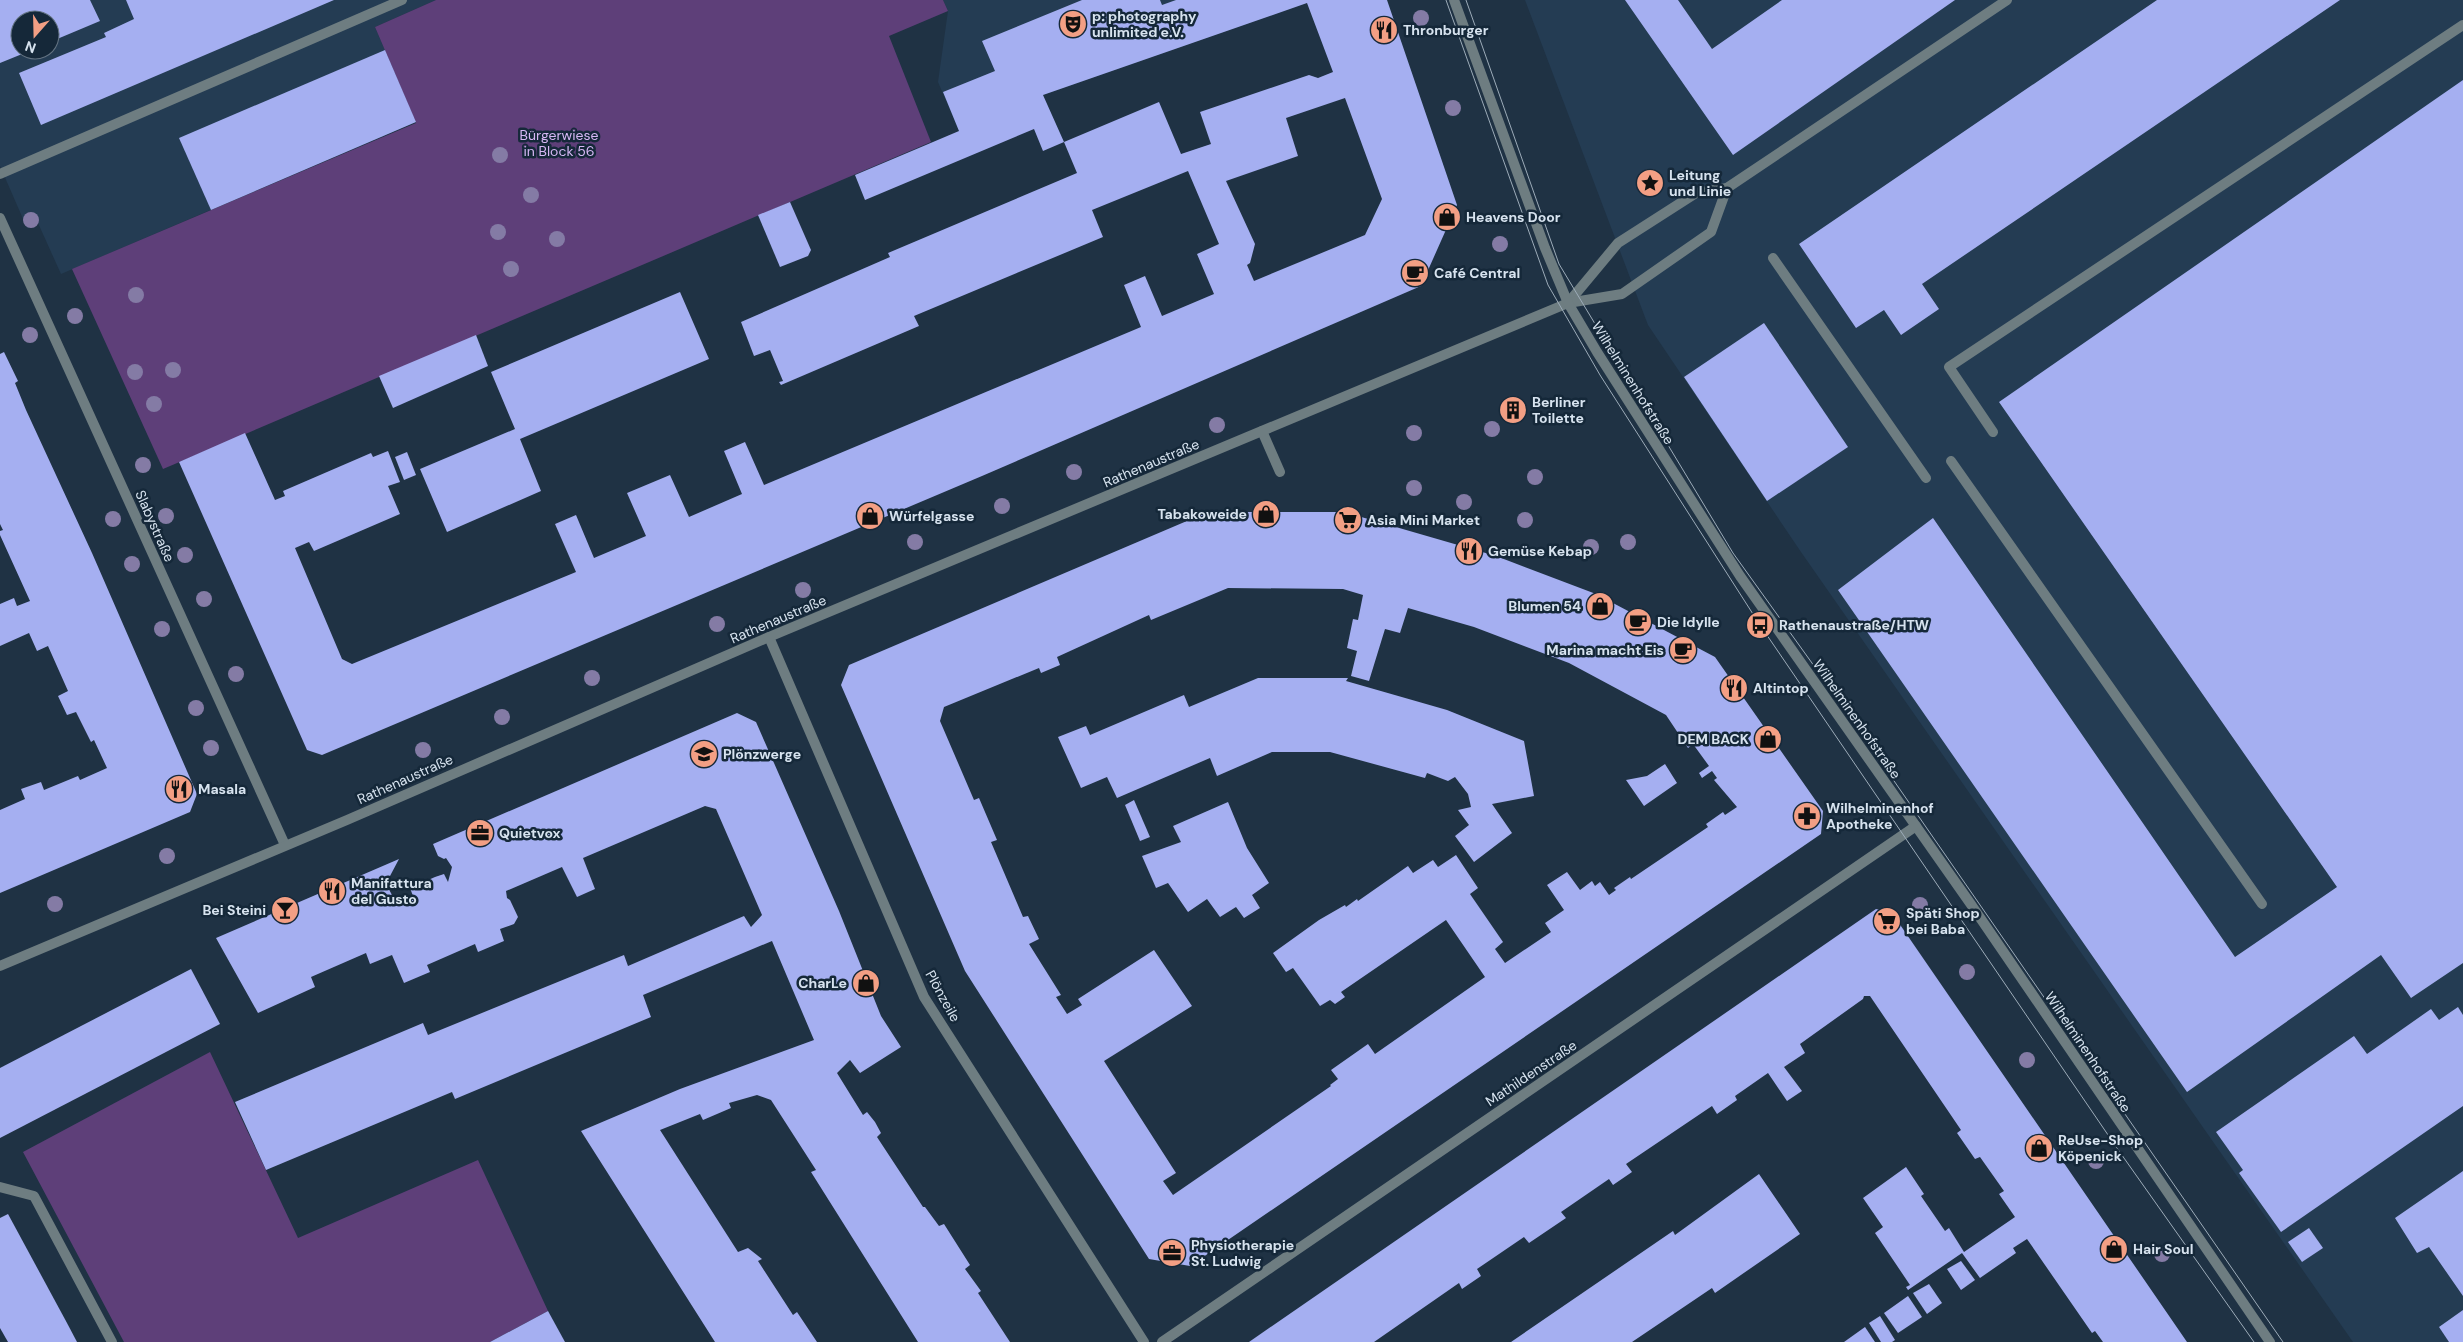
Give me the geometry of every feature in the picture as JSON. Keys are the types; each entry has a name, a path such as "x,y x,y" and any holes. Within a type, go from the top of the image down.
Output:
{"street":[{"path":"0,174 402,0"},
{"name":"Wilhelminenhofstraße","path":"1454,0 1534,221 1568,303 1622,393 1735,569 1916,826 2270,1342"},
{"path":"1568,303 1618,243 1696,193 1727,188 2007,0"},
{"path":"1994,432 1949,367 2463,25"},
{"path":"1568,303 1622,294 1711,232 1727,188"},
{"name":"Slabystraße","path":"0,218 285,845"},
{"path":"1774,258 1926,478"},
{"name":"Rathenaustraße","path":"0,966 769,637 1568,303"},
{"path":"1262,431 1280,472"},
{"path":"1951,461 2262,904"},
{"name":"Plönzeile","path":"769,637 924,997 1144,1342"},
{"name":"Mathildenstraße","path":"1162,1342 1916,826"},
{"path":"0,1187 34,1196 112,1342"}],"shaded area":[{"path":"0,0 436,0 375,27 416,122 61,274 38,223 27,228 0,166"},
{"path":"943,0 1315,0 1043,95 959,131 938,82 948,11"},
{"path":"1525,0 2463,0 2463,1342 2353,1342 1801,552 1648,325"}],"green space":[{"name":"Bürgerwiese in Block 56","path":"436,0 943,0 948,11 889,36 931,142 163,469 72,269 416,123 375,27"},
{"path":"210,1052 298,1238 478,1160 548,1311 490,1342 124,1342 23,1152"}],"building":[{"path":"0,0 90,0 100,21 60,38 60,10 10,10 10,59 0,63"},
{"path":"126,0 334,0 41,125 19,73 50,60 60,60 60,56 106,37 104,33 134,19"},
{"path":"1082,0 1160,0 1162,5 1176,0 1387,0 1457,205 1421,286 982,476 322,755 307,750 179,462 245,433 275,500 285,496 283,491 371,453 373,457 388,451 400,482 388,486 400,514 314,551 309,542 295,548 342,659 352,664 576,572 555,524 576,515 594,558 646,536 627,493 670,475 689,517 742,494 724,451 745,442 764,485 1141,327 1124,285 1145,276 1162,316 1214,294 1197,254 1219,244 1188,171 1092,210 1103,237 914,316 919,326 781,385 779,382 783,381 770,350 754,356 741,322 890,257 888,253 1077,173 1064,142 1043,151 1034,129 865,200 855,175 959,131 943,92 995,71 982,41","holes":["1307,3 1333,72 1318,78 1309,75 1200,112 1211,144 1181,154 1159,102 1064,142 1043,95","1345,98 1382,199 1365,235 1254,281 1247,265 1250,263 1255,244 1226,181 1298,156 1286,118"]},
{"path":"1625,0 1678,0 1712,49 1782,0 1955,0 1733,155"},
{"path":"2157,0 2340,0 1922,284 1939,309 1901,335 1884,310 1856,328 1799,244"},
{"path":"385,50 416,122 211,210 179,138"},
{"path":"2463,80 2463,963 2411,998 2381,955 2187,1092 1838,590 1933,518 2235,957 2337,887 1999,402"},
{"path":"790,202 811,250 808,256 780,267 758,215"},
{"path":"680,292 709,359 520,439 541,491 447,532 420,469 515,429 491,372"},
{"path":"1764,323 1848,447 1767,501 1684,377"},
{"path":"476,335 488,366 393,408 379,376"},
{"path":"4,352 18,381 15,383 26,410 92,553 197,794 190,812 0,893 0,810 25,799 21,789 41,782 44,790 78,776 80,780 107,768 94,740 91,742 76,712 67,715 58,696 68,691 48,646 37,651 29,633 0,646 0,604 14,598 17,606 30,601 0,535 0,531 3,530 0,524 0,354"},
{"name":"Berliner Toilette","path":"1518,398 1525,411 1508,421 1500,408"},
{"path":"407,452 416,475 404,480 395,457"},
{"path":"1208,512 1344,512 1496,556 1596,594 1715,657 1823,811 1821,834 1190,1266 1149,1259 965,971 841,685 849,665","holes":["1228,588 1343,589 1363,595 1358,620 1353,619 1347,648 1357,651 1351,676 1369,681 1385,629 1400,633 1408,608 1474,627 1569,663 1666,715 1688,748 1693,744 1709,766 1699,773 1702,778 1712,771 1717,778 1714,780 1737,807 1725,815 1723,812 1706,824 1708,827 1631,879 1630,877 1614,888 1616,890 1609,895 1600,882 1595,886 1592,881 1580,890 1567,872 1547,885 1564,910 1545,923 1551,932 1505,963 1495,949 1503,942 1470,894 1478,888 1456,855 1438,867 1433,860 1413,873 1408,866 1358,901 1357,899 1346,907 1345,905 1319,920 1273,953 1286,972 1293,968 1320,1006 1330,1000 1335,1004 1345,997 1341,992 1446,920 1485,977 1375,1054 1368,1044 1331,1070 1338,1079 1331,1086 1173,1195 1163,1181 1176,1173 1104,1061 1192,1006 1154,950 1078,999 1082,1005 1067,1014 1056,997 1061,995 1029,944 1039,939 1028,916 1023,917 991,842 997,840 979,798 974,800 940,721 944,707 1039,668 1041,673 1060,665 1057,657 1149,615 1151,620"]},
{"path":"1258,678 1348,678 1346,681 1447,710 1524,741 1534,796 1492,804 1512,833 1474,862 1455,836 1469,825 1458,810 1471,807 1468,794 1455,777 1448,781 1427,773 1425,778 1330,752 1272,752 1217,776 1210,758 1117,798 1107,777 1081,788 1058,737 1086,726 1090,735 1184,695 1189,707"},
{"path":"737,713 756,722 839,911 881,1016 901,1047 860,1073 850,1060 837,1073 863,1115 867,1112 875,1122 881,1133 877,1137 923,1207 925,1207 939,1226 944,1224 970,1265 965,1269 981,1291 978,1293 1010,1342 918,1342 811,1172 816,1170 771,1100 757,1095 729,1103 731,1108 703,1120 700,1114 660,1130 738,1252 748,1248 762,1259 758,1261 793,1315 797,1312 817,1342 715,1342 581,1131 680,1089 814,1040 772,941 643,995 651,1017 455,1099 452,1092 266,1170 235,1102 423,1023 428,1035 624,955 628,966 744,916 751,927 762,915 716,809 705,806 583,858 595,889 577,897 562,867 506,891 507,898 510,900 518,917 514,924 500,929 504,941 478,952 475,944 427,965 430,972 404,983 392,955 370,964 366,953 311,977 315,987 258,1013 216,938 399,859 390,876 389,883 386,884 392,895 401,902 413,896 410,888 435,877 444,874 448,882 452,867 446,858 438,856 433,844"},
{"path":"1665,764 1677,783 1644,806 1626,780 1647,776"},
{"path":"1134,800 1150,837 1140,841 1125,805"},
{"path":"1228,802 1247,848 1269,883 1252,895 1260,908 1244,918 1236,907 1220,917 1207,899 1188,912 1168,883 1156,888 1142,856 1181,842 1173,826"},
{"path":"1876,909 1892,913 2187,1342 2103,1342 2095,1331 2092,1333 2027,1239 2013,1248 2016,1253 1980,1278 1962,1253 1908,1290 1906,1287 1910,1285 1875,1233 1883,1227 1863,1198 1906,1167 1924,1194 1921,1196 1945,1231 1949,1228 1964,1252 2015,1217 1999,1194 2004,1191 1980,1157 1975,1159 1957,1133 1961,1130 1870,996 1864,996 1863,999 1800,1044 1805,1053 1784,1067 1802,1091 1787,1101 1768,1073 1735,1096 1737,1100 1717,1114 1712,1106 1626,1164 1632,1172 1613,1185 1609,1179 1561,1212 1566,1218 1529,1243 1524,1237 1477,1269 1481,1276 1462,1289 1459,1283 1374,1342 1249,1342"},
{"path":"191,969 220,1024 0,1138 0,1068"},
{"path":"2458,1007 2463,1015 2463,1106 2281,1232 2239,1173 2243,1170 2216,1132 2354,1036 2367,1054 2431,1009 2439,1020"},
{"path":"2463,1171 2463,1296 2429,1247 2417,1253 2395,1218"},
{"path":"1759,1174 1800,1234 1715,1293 1712,1288 1632,1342 1511,1342 1673,1231 1675,1235"},
{"path":"8,1214 77,1342 8,1342 0,1328 0,1218"},
{"path":"2309,1228 2323,1248 2302,1262 2288,1242"},
{"path":"1961,1261 1975,1280 1961,1290 1947,1269"},
{"path":"1929,1284 1942,1303 1927,1314 1913,1293"},
{"path":"1908,1296 1922,1317 1898,1333 1884,1313"},
{"path":"2463,1310 2463,1342 2449,1342 2439,1327"},
{"path":"548,1311 565,1342 490,1342"},
{"path":"1880,1316 1895,1340 1892,1342 1881,1342 1869,1323"},
{"path":"1865,1327 1875,1342 1844,1342"}],"tram line":[{"path":"1446,0 1548,285 1600,375 1760,625 2119,1151 2254,1342"},
{"path":"1466,0 1559,264 1733,553 1822,677 2283,1342"}],"place":[{"name":"p: photography unlimited e.V.","path":"1073,24"},
{"name":"Thronburger","path":"1384,30"},
{"name":"Leitung und Linie","path":"1650,183"},
{"name":"Heavens Door","path":"1447,217"},
{"name":"Café Central","path":"1415,273"},
{"name":"Berliner Toilette","path":"1513,410"},
{"name":"Tabakoweide","path":"1266,514"},
{"name":"Würfelgasse","path":"870,516"},
{"name":"Asia Mini Market","path":"1348,520"},
{"name":"Gemüse Kebap","path":"1469,551"},
{"name":"Blumen 54","path":"1600,606"},
{"name":"Die Idylle","path":"1638,622"},
{"name":"Rathenaustraße/HTW","path":"1760,625"},
{"name":"Marina macht Eis","path":"1683,650"},
{"name":"Altintop","path":"1734,688"},
{"name":"DEM BACK","path":"1768,739"},
{"name":"Plönzwerge","path":"704,754"},
{"name":"Masala","path":"179,789"},
{"name":"Wilhelminenhof Apotheke","path":"1807,816"},
{"name":"Quietvox","path":"480,833"},
{"name":"Manifattura del Gusto","path":"332,891"},
{"name":"Bei Steini","path":"285,910"},
{"name":"Späti Shop bei Baba","path":"1887,921"},
{"name":"CharLe","path":"866,983"},
{"name":"ReUse-Shop Köpenick","path":"2039,1148"},
{"name":"Hair Soul","path":"2114,1249"},
{"name":"Physiotherapie St. Ludwig","path":"1172,1253"}]}
